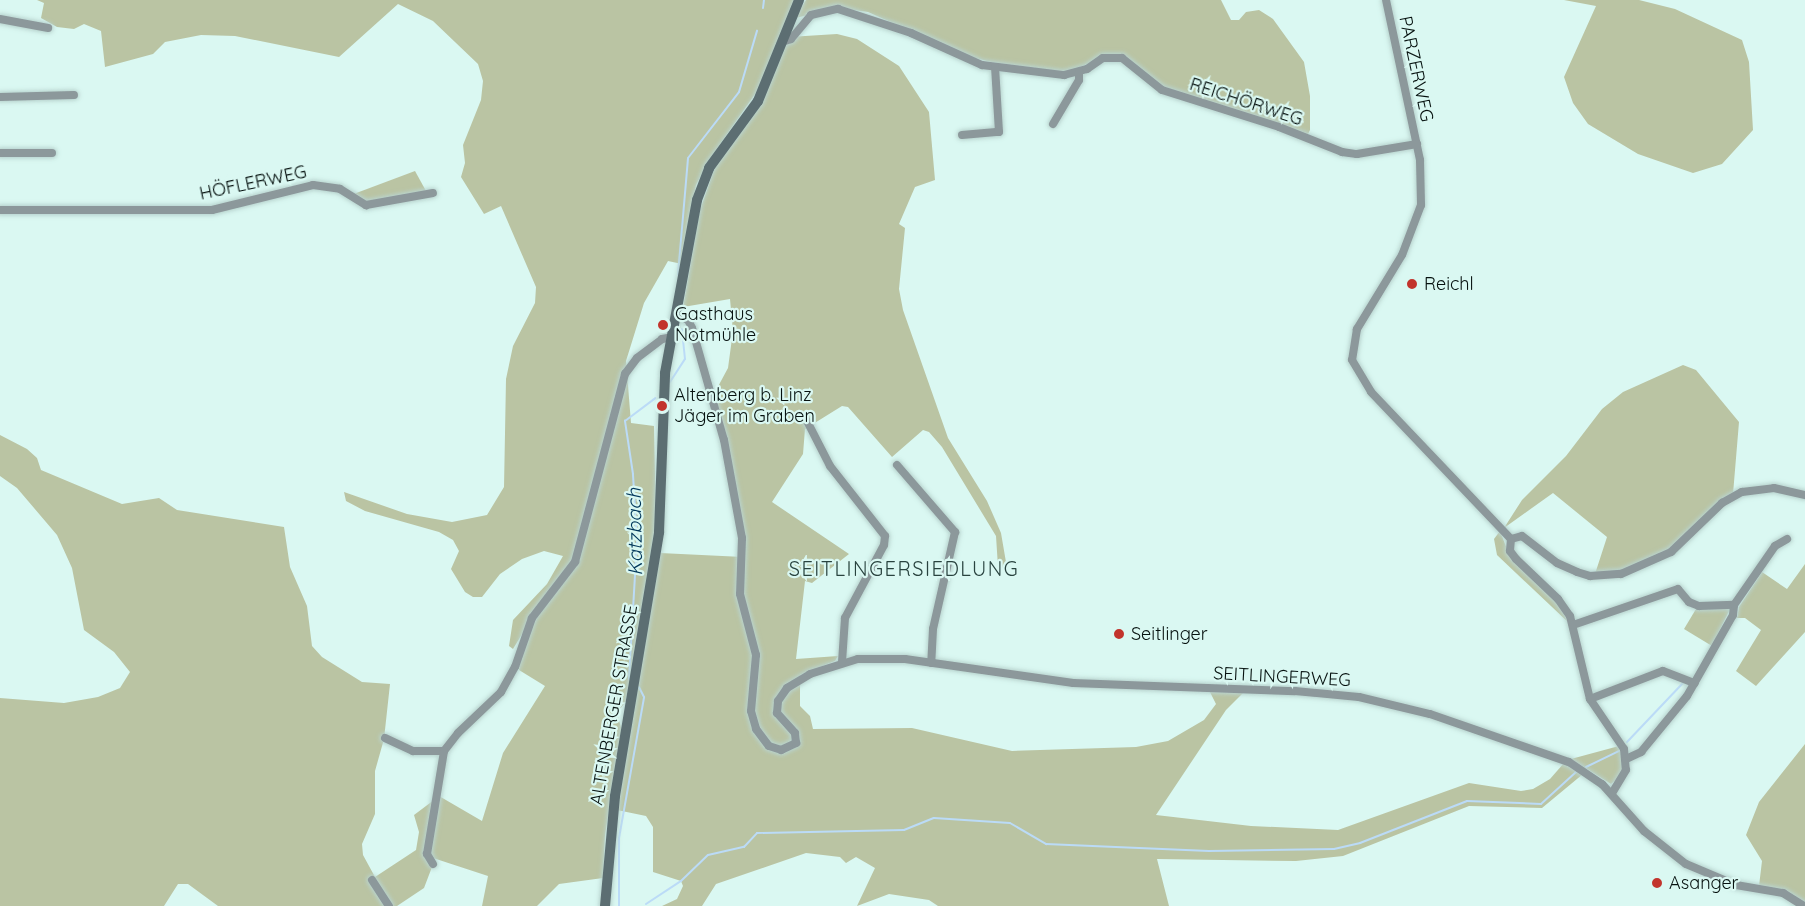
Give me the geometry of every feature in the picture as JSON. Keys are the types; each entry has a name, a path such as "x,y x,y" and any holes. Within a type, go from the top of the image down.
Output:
{"street":[{"name":"ALTENBERGER STRASSE","path":"605,906 615,796 659,532 662,406 672,337 700,187 713,162 758,100 785,41 799,0"},
{"name":"PARZERWEG","path":"1386,0 1417,144 1422,190 1418,217 1389,279 1357,330 1352,360 1371,392 1511,539"},
{"name":"REICHÖRWEG","path":"785,41 791,39 811,15 838,9 911,33 970,62 1055,75 1079,72 1103,58 1122,58 1162,90 1279,127 1342,152 1417,144"},
{"path":"0,19 48,28"},
{"path":"962,135 999,132 995,66"},
{"path":"1053,124 1079,80 1079,72"},
{"path":"0,97 74,95"},
{"path":"0,153 52,153"},
{"name":"HÖFLERWEG","path":"0,210 212,210 313,185 340,189 366,205 433,193"},
{"name":"SEITLINGERWEG","path":"677,314 688,320 692,328 724,440 741,532 740,594 756,655 752,711 763,741 781,750 793,746 795,733 777,713 782,695 796,681 842,662 879,658 1073,683 1295,691 1378,700 1553,755 1581,768 1612,793 1644,831 1686,864 1736,885 1783,893 1804,906"},
{"path":"433,864 427,854 444,751 458,733 501,692 532,618 571,571 608,451 625,374 636,358 662,339 672,337"},
{"path":"807,420 830,466 885,536 884,545 844,618 842,662"},
{"path":"897,465 955,532 933,629 931,663"},
{"path":"1612,793 1623,780 1626,759 1618,738 1590,699 1573,625 1558,598 1510,551 1511,539 1522,536 1561,565 1577,572 1590,576 1621,574 1671,552 1722,503 1742,492 1773,488 1805,495"},
{"path":"1626,759 1641,752 1695,684 1733,615 1734,605 1775,546 1787,539"},
{"path":"1573,625 1678,588 1694,605 1734,605"},
{"path":"1590,699 1663,671 1695,684"},
{"path":"385,738 413,751 444,751"},
{"path":"372,880 389,906"}],"green space":[{"path":"37,0 795,0 762,84 709,160 696,185 682,264 668,261 644,303 626,361 631,423 654,426 656,520 626,701 617,713 622,731 605,835 603,878 559,884 537,906 482,906 488,876 430,857 439,796 482,821 503,753 545,686 519,670 524,631 513,649 509,646 513,620 547,584 563,556 544,551 522,559 500,574 482,597 473,597 465,592 451,569 459,551 453,540 439,532 365,511 346,501 344,492 407,514 452,522 487,515 504,487 506,379 513,346 535,303 536,287 501,206 484,214 461,177 465,163 463,145 481,100 483,81 478,64 433,21 398,4 339,57 235,36 201,35 165,42 153,54 105,67 101,31 84,24 74,29 57,27 41,18 44,3"},
{"path":"806,0 1221,0 1231,20 1239,20 1246,12 1259,10 1273,19 1304,62 1310,96 1310,130 1307,136 1162,86 1123,56 1114,54 1066,72 991,62 967,56 868,12 839,8 795,18"},
{"path":"1564,0 1639,0 1675,9 1742,40 1749,62 1753,130 1722,164 1693,173 1638,154 1588,124 1573,103 1564,77 1596,6"},
{"path":"837,34 857,39 899,66 929,112 935,180 915,187 899,224 905,228 899,289 903,310 948,438 987,501 1001,533 1007,568 998,567 996,536 942,447 929,432 923,430 892,457 848,407 842,406 805,429 803,454 772,502 849,554 812,583 805,581 796,659 838,656 835,661 800,675 800,706 810,716 813,729 912,728 1012,751 1136,747 1168,741 1204,720 1216,704 1209,690 1245,691 1226,710 1156,815 1251,826 1338,830 1469,783 1521,791 1533,789 1550,779 1564,763 1583,774 1542,808 1469,806 1343,856 1296,861 1157,859 1169,906 938,906 929,900 889,894 857,906 875,868 856,857 846,863 840,857 806,853 716,884 702,906 662,906 677,899 683,886 681,881 653,872 653,827 646,816 617,810 660,553 743,557 714,394 728,368 733,331 730,299 683,307 700,210 715,167 789,37"},
{"path":"415,171 426,191 367,203 351,195"},
{"path":"1683,365 1696,370 1739,422 1733,494 1666,553 1628,570 1595,574 1607,537 1553,493 1504,528 1522,500 1566,456 1602,409 1623,392"},
{"path":"0,435 27,449 37,458 41,470 122,504 159,498 177,510 284,527 290,567 307,606 312,646 322,657 362,682 390,684 384,739 375,771 375,814 362,844 363,855 375,877 416,850 419,832 414,815 434,800 425,853 432,867 424,888 397,906 392,906 375,878 370,881 385,906 218,906 188,884 178,884 164,906 0,906 0,698 64,703 98,697 120,688 130,672 114,652 84,630 72,568 57,535 17,488 0,476"},
{"path":"1500,531 1510,557 1554,598 1569,623 1497,555 1494,539"},
{"path":"1805,564 1805,632 1756,686 1736,671 1761,630 1745,618 1737,618 1739,607 1762,572 1787,589"},
{"path":"1696,609 1730,609 1712,646 1684,629"},
{"path":"1805,744 1805,902 1789,892 1759,886 1762,861 1746,835 1759,802"},
{"path":"1619,746 1624,765 1622,775 1611,784 1571,759"}],"waterway":[{"name":"Katzbach","path":"763,8 764,0"},
{"name":"Katzbach","path":"678,275 688,158 739,92 757,31"},
{"name":"Katzbach","path":"670,382 685,359 682,329"},
{"name":"Katzbach","path":"629,679 637,542 633,474 625,421 655,398"},
{"path":"1627,742 1683,683"},
{"name":"Katzbach","path":"619,906 619,838 644,697 639,687"},
{"path":"1586,767 1619,751"},
{"path":"646,904 681,881 708,855 744,847 757,833 904,830 934,818 1010,823 1046,844 1209,851 1334,849 1360,843 1467,801 1541,804 1577,771"}],"place":[{"name":"Reichl","path":"1412,284"},
{"name":"Gasthaus Notmühle","path":"663,325"},
{"name":"Altenberg b. Linz Jäger im Graben","path":"662,406"},
{"name":"Seitlinger","path":"1119,634"},
{"name":"Asanger","path":"1657,883"}],"district":[{"name":"SEITLINGERSIEDLUNG","path":"904,568"}]}
